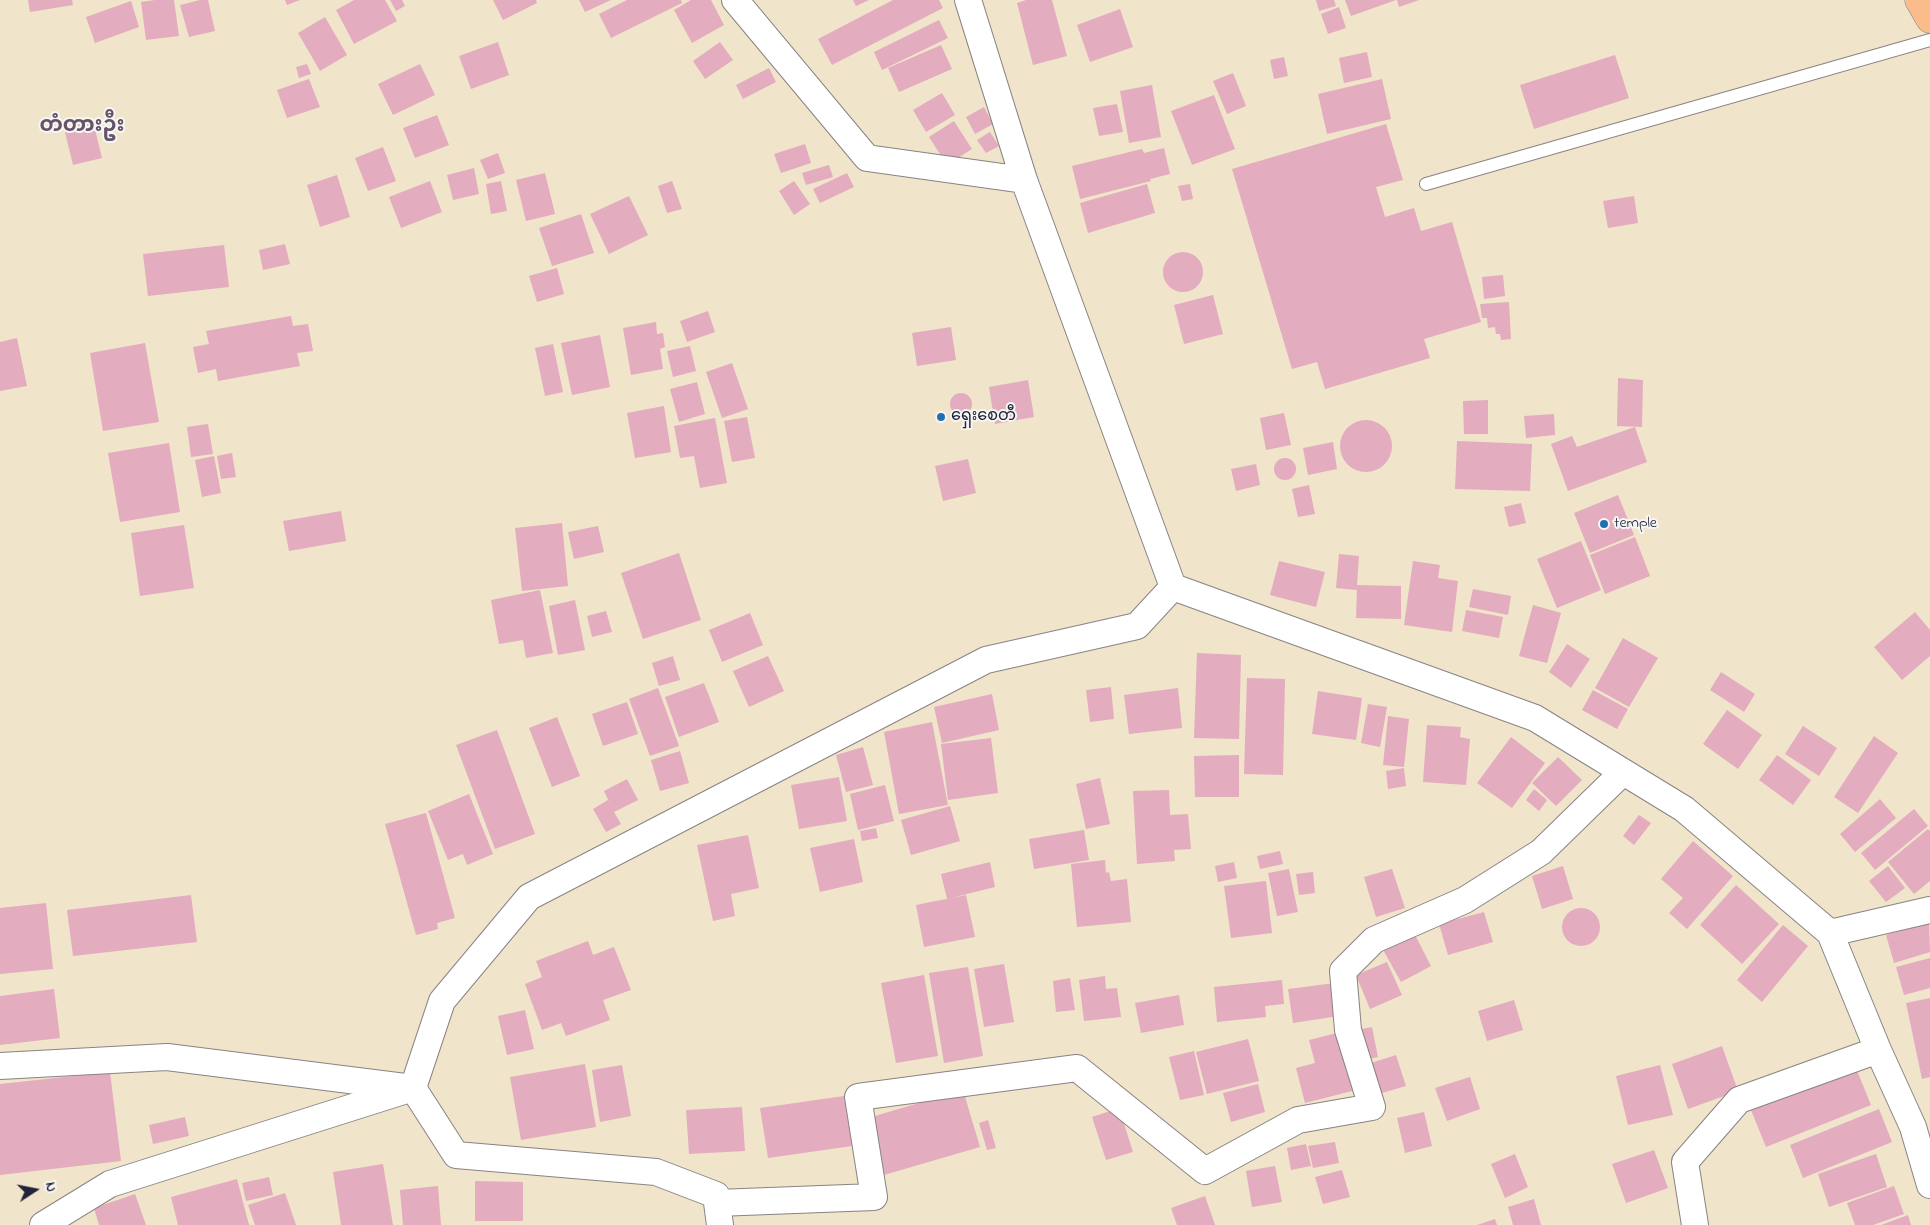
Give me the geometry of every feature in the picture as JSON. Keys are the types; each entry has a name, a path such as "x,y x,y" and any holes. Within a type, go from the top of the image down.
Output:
{"highway":[{"path":"1919,0 1930,19"}],"street":[{"path":"735,0 867,158 1024,180"},
{"path":"968,0 1024,180 1173,587 1534,718 1684,809 1830,933 1878,1050 1913,1126 1930,1185"},
{"path":"1173,587 1137,626 986,660 529,897 442,1001 414,1088 456,1155 656,1172 716,1194 719,1214 874,1197 858,1097 1077,1068 1205,1171 1298,1120 1372,1107 1348,1030 1343,971 1374,940 1465,900 1541,852 1623,772"},
{"path":"1830,933 1930,910"},
{"path":"1695,1225 1684,1162 1739,1100 1878,1050"},
{"path":"0,1066 167,1057 414,1088"},
{"path":"43,1225 110,1184 414,1088"}],"lane":[{"path":"1426,184 1930,40"}],"building":[{"path":"28,0 72,0 73,5 30,12"},
{"path":"174,0 179,36 146,40 141,2"},
{"path":"208,0 215,31 189,37 180,5"},
{"path":"285,0 300,0 287,5"},
{"path":"354,0 385,0 397,21 354,44 336,10"},
{"path":"390,0 402,0 405,6 396,11"},
{"path":"493,0 536,0 537,3 503,20"},
{"path":"579,0 611,0 585,12"},
{"path":"627,0 681,0 682,3 611,38 599,14"},
{"path":"691,0 711,0 724,25 692,43 674,10"},
{"path":"853,0 869,0 856,6"},
{"path":"893,0 939,0 943,8 832,65 818,39"},
{"path":"1026,0 1052,0 1067,56 1033,65 1017,3"},
{"path":"1316,0 1334,0 1336,6 1319,11"},
{"path":"1345,0 1396,0 1351,16"},
{"path":"1397,0 1419,0 1399,7"},
{"path":"131,1 139,27 95,43 86,17"},
{"path":"1339,7 1346,28 1328,34 1321,14"},
{"path":"1120,9 1133,47 1090,62 1077,25"},
{"path":"325,17 347,55 320,71 298,33"},
{"path":"939,20 948,38 882,70 874,52"},
{"path":"498,42 509,75 471,89 459,56"},
{"path":"720,42 733,60 705,79 693,61"},
{"path":"941,45 952,69 899,92 888,68"},
{"path":"1367,52 1372,77 1344,83 1339,58"},
{"path":"1615,55 1629,98 1534,129 1520,85"},
{"path":"1284,57 1288,76 1274,79 1270,60"},
{"path":"307,64 311,74 299,78 296,67"},
{"path":"420,64 435,95 393,115 378,84"},
{"path":"769,68 776,82 743,99 736,85"},
{"path":"1233,73 1246,106 1227,114 1213,81"},
{"path":"309,79 320,107 287,118 277,90"},
{"path":"1382,79 1391,119 1327,134 1318,94"},
{"path":"1152,85 1161,137 1129,143 1120,91"},
{"path":"942,93 955,115 926,132 913,110"},
{"path":"1214,95 1235,149 1192,165 1171,111"},
{"path":"1117,104 1123,132 1099,136 1093,108"},
{"path":"984,107 993,124 975,134 966,117"},
{"path":"437,115 449,145 415,158 403,128"},
{"path":"93,121 102,158 73,165 64,128"},
{"path":"954,121 972,149 947,165 929,137"},
{"path":"1386,124 1403,180 1376,187 1385,217 1414,208 1421,231 1452,222 1481,322 1424,339 1430,358 1325,389 1317,362 1292,369 1232,169"},
{"path":"990,132 999,146 986,153 977,140"},
{"path":"805,144 811,163 781,173 774,154"},
{"path":"383,147 396,181 368,191 355,158"},
{"path":"1164,148 1170,174 1150,179 1151,181 1080,199 1072,166 1142,149 1144,153"},
{"path":"498,153 505,173 488,179 480,160"},
{"path":"829,165 833,177 806,185 802,173"},
{"path":"474,168 479,194 453,200 447,175"},
{"path":"545,173 555,214 526,221 516,180"},
{"path":"847,173 854,187 820,203 813,189"},
{"path":"337,175 350,217 320,227 307,185"},
{"path":"430,181 442,212 401,228 389,197"},
{"path":"501,181 507,211 491,214 486,184"},
{"path":"672,181 682,209 667,213 658,186"},
{"path":"794,181 810,204 794,215 779,191"},
{"path":"1147,184 1155,213 1088,233 1080,203"},
{"path":"1190,184 1193,199 1182,201 1178,186"},
{"path":"629,196 648,235 609,254 590,214"},
{"path":"1634,196 1638,223 1608,228 1603,201"},
{"path":"581,214 594,253 552,266 539,228"},
{"path":"285,244 290,264 263,270 259,250"},
{"path":"224,245 229,287 148,296 143,254"},
{"path":"1179,252 1187,252 1194,255 1200,261 1203,272 1200,283 1194,289 1187,292 1179,292 1172,289 1166,283 1163,276 1163,268 1166,261 1172,255"},
{"path":"557,268 564,294 537,302 529,276"},
{"path":"1503,275 1505,296 1484,299 1482,277"},
{"path":"1213,295 1223,334 1184,344 1174,305"},
{"path":"1509,302 1511,339 1501,340 1500,334 1496,334 1495,327 1488,328 1487,318 1482,318 1480,304"},
{"path":"708,311 715,332 687,342 680,321"},
{"path":"291,316 293,326 308,324 313,351 297,353 300,366 218,381 216,369 198,373 193,347 209,344 206,331"},
{"path":"656,322 657,334 663,333 665,347 660,349 663,369 631,375 623,328"},
{"path":"951,327 956,360 917,366 912,333"},
{"path":"600,335 610,387 572,395 561,343"},
{"path":"17,338 27,386 0,391 0,342"},
{"path":"145,343 159,422 103,431 90,353"},
{"path":"553,344 563,392 545,396 535,348"},
{"path":"690,346 696,371 673,377 667,351"},
{"path":"732,363 748,409 722,418 706,372"},
{"path":"1618,378 1643,380 1642,427 1617,426"},
{"path":"1028,380 1034,417 995,424 989,387"},
{"path":"697,382 705,414 679,422 670,389"},
{"path":"957,393 965,393 972,400 972,408 965,415 957,415 950,408 950,400"},
{"path":"1488,400 1488,434 1464,434 1463,401"},
{"path":"664,406 671,452 635,458 627,413"},
{"path":"1284,413 1291,445 1266,450 1260,418"},
{"path":"1554,414 1555,435 1526,438 1524,416"},
{"path":"747,417 755,458 732,462 724,421"},
{"path":"715,418 727,483 700,488 694,456 680,458 674,426"},
{"path":"1366,420 1380,424 1388,432 1392,446 1388,460 1380,468 1366,472 1352,468 1344,460 1340,446 1344,432 1352,424"},
{"path":"208,424 213,454 191,457 187,427"},
{"path":"1635,427 1647,462 1568,491 1551,444 1572,436 1577,447"},
{"path":"1457,441 1532,444 1530,491 1455,489"},
{"path":"1333,442 1337,469 1308,475 1303,448"},
{"path":"169,443 180,512 120,522 108,453"},
{"path":"232,453 236,477 221,479 217,456"},
{"path":"214,456 221,493 202,497 195,460"},
{"path":"1281,458 1289,458 1296,465 1296,473 1289,480 1281,480 1274,473 1274,465"},
{"path":"968,459 976,493 943,501 935,466"},
{"path":"1256,464 1260,485 1236,491 1231,469"},
{"path":"1309,485 1315,514 1298,517 1292,489"},
{"name":"temple","path":"1618,495 1634,535 1590,553 1574,513"},
{"path":"1521,503 1526,523 1509,527 1504,507"},
{"path":"341,511 346,541 289,551 283,521"},
{"path":"562,523 568,586 522,591 515,528"},
{"path":"184,525 194,588 140,596 131,533"},
{"path":"598,526 604,552 574,559 568,532"},
{"path":"1635,537 1650,576 1605,594 1590,555"},
{"path":"1581,541 1601,590 1557,608 1537,559"},
{"path":"679,553 701,620 643,639 621,573"},
{"path":"1339,554 1359,556 1357,585 1401,586 1401,619 1356,618 1357,590 1336,588"},
{"path":"1279,561 1325,572 1316,607 1270,595"},
{"path":"1413,561 1440,565 1438,578 1458,581 1452,632 1404,625"},
{"path":"1473,589 1511,596 1508,615 1469,607"},
{"path":"540,590 553,653 526,658 523,640 499,644 491,600"},
{"path":"575,600 585,650 558,655 549,606"},
{"path":"1533,605 1561,613 1547,663 1519,656"},
{"path":"1466,610 1503,617 1499,638 1462,631"},
{"path":"606,611 612,632 592,637 587,616"},
{"path":"1915,612 1930,630 1930,656 1902,680 1874,647"},
{"path":"750,613 763,645 722,662 709,630"},
{"path":"1623,638 1658,658 1629,707 1595,688"},
{"path":"1567,644 1590,659 1571,688 1549,672"},
{"path":"1197,653 1241,655 1239,739 1194,738"},
{"path":"673,656 680,680 659,686 652,663"},
{"path":"768,656 784,691 749,707 733,671"},
{"path":"1721,672 1755,694 1744,712 1710,690"},
{"path":"1247,678 1285,679 1283,775 1244,774"},
{"path":"704,683 719,722 679,737 665,697"},
{"path":"1111,687 1114,719 1090,722 1086,690"},
{"path":"658,688 679,746 650,756 629,699"},
{"path":"1178,688 1182,728 1129,734 1124,695"},
{"path":"1593,690 1628,709 1617,729 1582,710"},
{"path":"1318,691 1362,698 1356,740 1312,734"},
{"path":"992,694 999,730 942,743 934,707"},
{"path":"627,702 638,734 603,746 592,714"},
{"path":"1368,704 1387,707 1380,747 1361,743"},
{"path":"1727,710 1762,735 1738,769 1703,744"},
{"path":"1388,716 1409,719 1404,767 1383,765"},
{"path":"557,717 580,776 552,787 529,728"},
{"path":"932,722 948,805 899,814 884,732"},
{"path":"1427,725 1461,727 1460,737 1470,739 1466,785 1423,782"},
{"path":"1803,726 1837,748 1819,776 1785,754"},
{"path":"497,730 535,834 495,849 456,745"},
{"path":"1874,736 1898,753 1858,813 1834,797"},
{"path":"1511,737 1545,763 1512,808 1477,783"},
{"path":"991,738 998,793 948,800 941,744"},
{"path":"863,747 873,785 846,792 836,755"},
{"path":"680,751 689,783 660,791 651,760"},
{"path":"1239,755 1239,797 1195,797 1194,756"},
{"path":"1777,755 1811,780 1793,805 1759,780"},
{"path":"1558,757 1582,780 1556,806 1532,783"},
{"path":"1404,768 1406,786 1388,789 1386,771"},
{"path":"839,777 847,821 799,829 791,785"},
{"path":"1100,778 1110,824 1086,829 1076,784"},
{"path":"627,779 638,800 614,812 621,824 606,832 593,809 608,800 612,808 604,791"},
{"path":"885,785 894,821 858,830 850,794"},
{"path":"1534,789 1547,800 1539,811 1526,800"},
{"path":"1169,790 1170,815 1188,814 1191,849 1174,850 1175,861 1137,864 1133,791"},
{"path":"469,794 493,854 467,865 463,854 448,860 428,811"},
{"path":"1880,799 1896,818 1855,852 1840,834"},
{"path":"950,806 960,841 911,855 901,820"},
{"path":"1914,809 1928,826 1875,870 1861,853"},
{"path":"426,813 455,918 437,923 438,929 416,935 385,824"},
{"path":"1639,815 1651,823 1634,845 1623,836"},
{"path":"876,828 878,838 862,841 860,831"},
{"path":"1928,829 1930,831 1930,881 1914,894 1888,862"},
{"path":"1084,830 1089,860 1034,869 1029,839"},
{"path":"748,835 759,888 731,894 735,916 713,921 697,845"},
{"path":"854,839 863,882 820,892 810,848"},
{"path":"1693,841 1733,876 1687,929 1669,913 1683,898 1661,879"},
{"path":"1280,851 1283,864 1260,869 1257,856"},
{"path":"1105,860 1106,873 1109,872 1111,881 1127,879 1131,922 1077,927 1071,864"},
{"path":"990,862 995,887 947,899 941,874"},
{"path":"1234,862 1237,878 1218,882 1215,866"},
{"path":"1563,866 1573,899 1542,909 1532,876"},
{"path":"1888,866 1905,888 1886,902 1869,881"},
{"path":"1289,869 1298,912 1277,916 1268,873"},
{"path":"1392,869 1405,908 1376,917 1364,877"},
{"path":"1313,872 1315,893 1299,895 1296,874"},
{"path":"1266,881 1272,933 1231,938 1224,886"},
{"path":"1736,885 1779,924 1742,964 1700,925"},
{"path":"191,895 197,942 73,956 67,910"},
{"path":"966,895 975,937 924,947 916,905"},
{"path":"46,903 53,969 0,974 0,908"},
{"path":"1581,908 1594,914 1600,927 1594,940 1581,946 1568,940 1562,927 1568,914"},
{"path":"1484,912 1493,942 1448,955 1439,924"},
{"path":"1929,922 1930,952 1894,963 1886,935"},
{"path":"1783,925 1808,946 1762,1002 1737,980"},
{"path":"1413,931 1431,966 1401,982 1382,948"},
{"path":"588,941 593,955 614,947 631,990 603,1000 610,1020 566,1036 561,1023 542,1030 525,984 542,977 536,961"},
{"path":"1930,958 1930,988 1904,995 1896,967"},
{"path":"1387,962 1402,995 1370,1009 1356,975"},
{"path":"1004,964 1014,1022 984,1027 974,969"},
{"path":"968,967 983,1056 944,1063 929,973"},
{"path":"924,975 938,1056 896,1063 881,983"},
{"path":"1105,976 1106,989 1117,988 1121,1017 1084,1021 1079,980"},
{"path":"1070,978 1075,1010 1056,1012 1053,981"},
{"path":"1282,980 1284,1004 1265,1006 1266,1017 1217,1022 1214,987"},
{"path":"1335,983 1339,1016 1293,1023 1288,989"},
{"path":"54,989 60,1038 0,1045 0,996"},
{"path":"1179,995 1184,1025 1141,1033 1135,1003"},
{"path":"1930,998 1930,1077 1922,1079 1906,1003"},
{"path":"1514,1000 1523,1030 1487,1041 1478,1011"},
{"path":"525,1010 534,1049 507,1055 498,1016"},
{"path":"1372,1027 1378,1057 1364,1060 1357,1030"},
{"path":"1341,1032 1356,1090 1305,1103 1296,1068 1315,1063 1309,1040"},
{"path":"1248,1039 1259,1081 1207,1094 1196,1052"},
{"path":"1722,1046 1738,1091 1688,1109 1672,1064"},
{"path":"1194,1051 1204,1095 1180,1100 1169,1057"},
{"path":"1396,1055 1406,1086 1375,1095 1365,1065"},
{"path":"585,1064 596,1127 521,1140 510,1077"},
{"path":"622,1065 631,1116 600,1122 592,1070"},
{"path":"1660,1065 1673,1115 1628,1125 1616,1076"},
{"path":"1856,1068 1871,1105 1766,1147 1751,1110"},
{"path":"110,1072 121,1161 0,1175 0,1084"},
{"path":"1470,1077 1480,1109 1447,1121 1435,1088"},
{"path":"1258,1084 1265,1112 1231,1122 1223,1093"},
{"path":"963,1090 980,1147 884,1175 868,1118"},
{"path":"844,1096 852,1146 768,1158 760,1108"},
{"path":"742,1107 745,1151 689,1154 686,1110"},
{"path":"1119,1108 1133,1152 1106,1160 1092,1117"},
{"path":"1879,1109 1892,1142 1803,1178 1790,1145"},
{"path":"1424,1112 1432,1146 1405,1153 1397,1118"},
{"path":"185,1117 189,1136 153,1144 149,1125"},
{"path":"988,1120 996,1148 987,1150 979,1123"},
{"path":"1335,1142 1339,1163 1313,1168 1308,1146"},
{"path":"1306,1144 1311,1166 1291,1170 1287,1148"},
{"path":"1654,1150 1668,1188 1626,1203 1612,1164"},
{"path":"1515,1154 1528,1187 1505,1198 1491,1164"},
{"path":"1876,1154 1887,1187 1829,1207 1818,1174"},
{"path":"383,1164 393,1225 341,1225 333,1172"},
{"path":"1275,1166 1282,1202 1252,1207 1246,1171"},
{"path":"1342,1170 1350,1197 1323,1204 1315,1177"},
{"path":"269,1177 273,1195 246,1201 242,1183"},
{"path":"237,1179 249,1225 178,1225 171,1197"},
{"path":"475,1181 523,1182 523,1221 475,1221"},
{"path":"438,1186 441,1225 403,1225 400,1190"},
{"path":"1894,1186 1904,1214 1873,1225 1855,1225 1847,1203"},
{"path":"285,1193 296,1225 255,1225 248,1205"},
{"path":"135,1194 146,1225 99,1225 94,1208"},
{"path":"1205,1196 1215,1225 1177,1225 1171,1208"},
{"path":"1534,1199 1541,1225 1513,1225 1508,1207"},
{"path":"1908,1215 1911,1225 1881,1225"},
{"path":"1495,1219 1497,1225 1477,1225"}],"place":[{"name":"ရှေးစေတီ","path":"941,417"},
{"name":"temple","path":"1604,524"}],"district":[{"name":"တံတားဦး","path":"82,128"}]}
